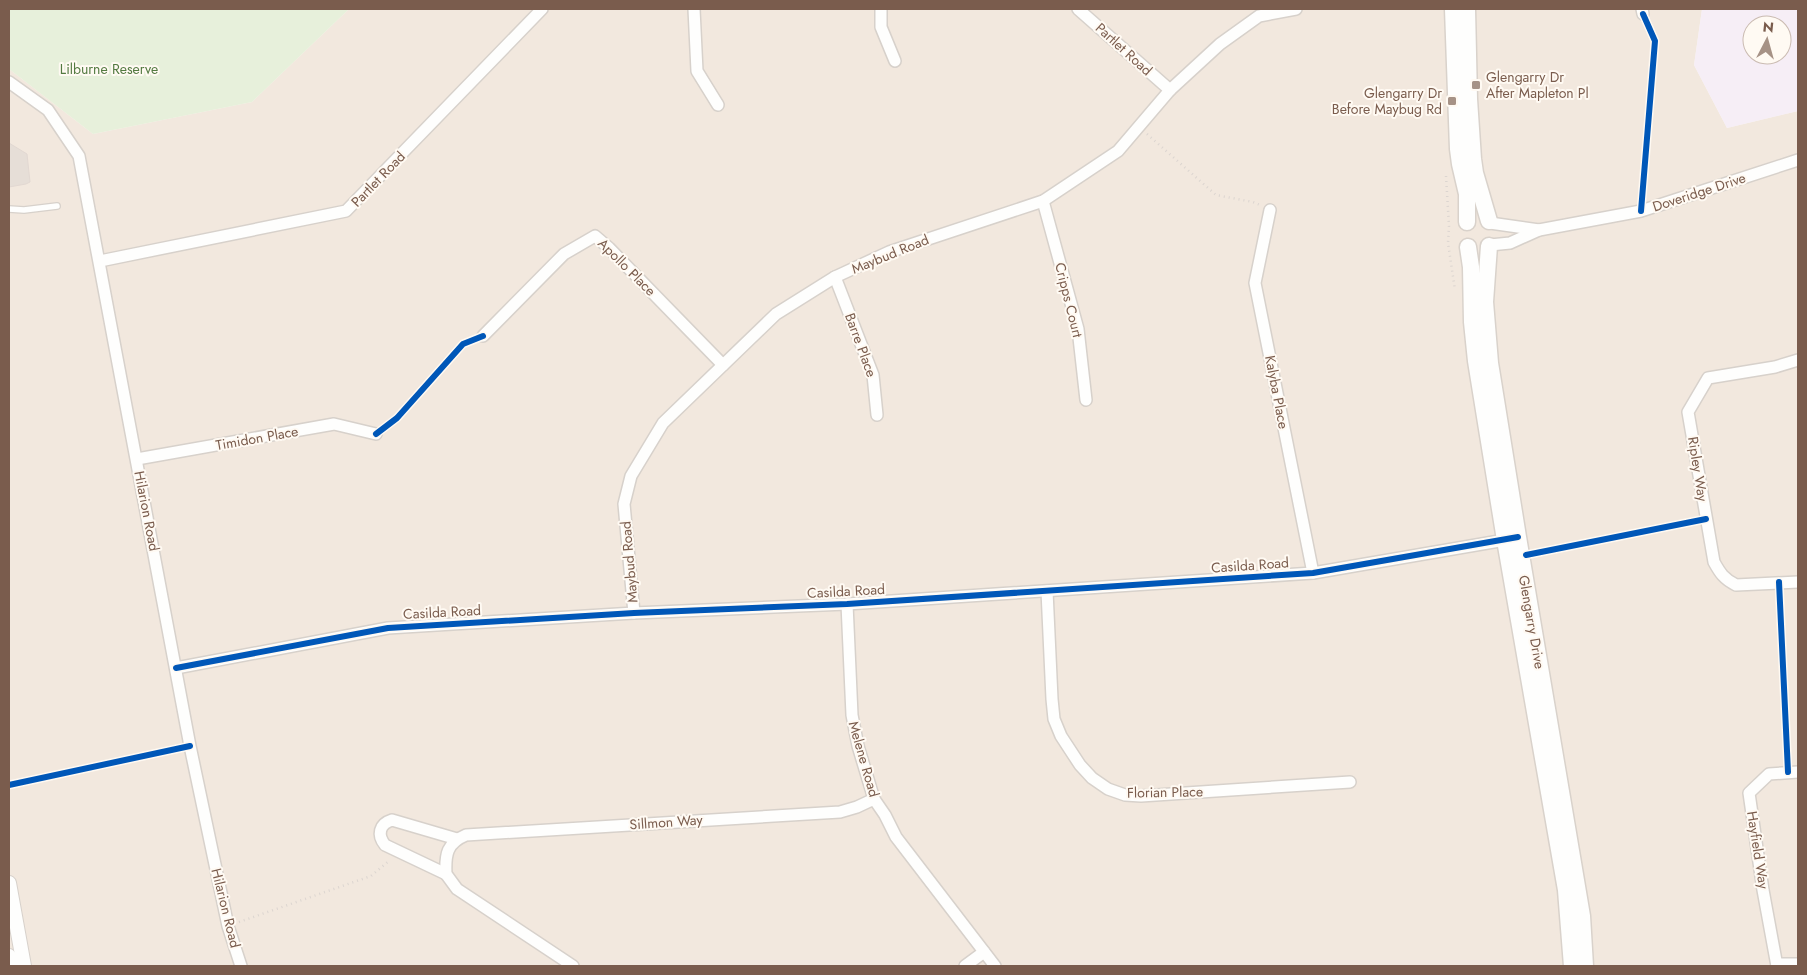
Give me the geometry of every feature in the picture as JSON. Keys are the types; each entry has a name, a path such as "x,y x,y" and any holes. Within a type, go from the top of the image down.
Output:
{"main road":[{"path":"1454,9 1458,149 1467,194 1466,222 1462,229 1462,235 1468,247 1480,250 1490,246 1494,234 1473,159 1469,99 1467,9"},
{"path":"1466,222 1477,218 1490,222"},
{"name":"Glengarry Drive","path":"1490,246 1484,302 1487,342 1511,539 1566,890 1572,966"},
{"name":"Glengarry Drive","path":"1468,247 1471,267 1472,322 1476,361 1582,916 1585,966"}],"street":[{"name":"Partlet Road","path":"100,261 346,212 542,9"},
{"path":"694,9 697,71 718,105"},
{"path":"881,9 881,27 896,61"},
{"name":"Partlet Road","path":"1078,9 1170,90"},
{"name":"Maybud Road","path":"634,613 624,504 631,476 663,423 776,314 835,277 889,252 1043,201 1118,151 1170,90 1258,12 1296,9"},
{"name":"Hilarion Road","path":"9,82 48,110 79,156 190,746 228,926 241,966"},
{"name":"Doveridge Drive","path":"1490,246 1510,243 1538,230 1641,211 1798,160"},
{"name":"Cripps Court","path":"1043,201 1078,329 1086,400"},
{"name":"Kalyba Place","path":"1270,210 1255,283 1314,573"},
{"name":"Doveridge Drive","path":"1490,222 1538,230"},
{"name":"Apollo Place","path":"482,336 564,254 594,236 609,248 723,365"},
{"name":"Barre Place","path":"835,277 874,375 877,416"},
{"name":"Ripley Way","path":"1798,360 1775,368 1708,378 1688,412 1714,562 1720,574 1728,581 1736,584 1798,582"},
{"name":"Timidon Place","path":"137,459 334,424 376,434"},
{"name":"Casilda Road","path":"176,668 388,628 634,613 847,604 1314,573 1511,539"},
{"name":"Florian Place","path":"1047,591 1054,719 1061,736 1080,765 1092,778 1108,789 1125,795 1141,796 1350,782"},
{"name":"Melene Road","path":"847,604 852,715 858,746 874,799 885,815 896,838 995,966"},
{"name":"Hayfield Way","path":"1798,772 1769,774 1749,793 1763,890 1777,965 1798,964"},
{"name":"Sillmon Way","path":"574,966 457,889 446,874 385,845 379,833 381,827 386,822 392,820 457,839 466,835 840,812 874,799"},
{"path":"446,874 447,854 450,846 457,839"},
{"path":"9,883 24,966"},
{"path":"965,966 984,952"},
{"path":"9,956 11,966"}],"lane":[{"path":"9,209 24,210 57,206"}],"path":[{"path":"1139,127 1216,195 1253,202 1270,210"},
{"path":"1446,182 1463,179"},
{"path":"228,926 372,876 399,852"}],"shaded area":[{"path":"349,9 1702,9 1694,65 1727,128 1798,111 1798,966 9,966 9,69 93,134 252,102"},
{"path":"1702,9 1798,9 1798,111 1727,128 1694,65"}],"green space":[{"name":"Lilburne Reserve","path":"9,9 349,9 252,102 93,134 9,69"}],"building":[{"path":"9,143 27,154 30,182 26,184 9,187"}],"cycle path":[{"path":"1641,211 1655,41 1643,14"},
{"path":"376,434 397,418 463,344 483,336"},
{"path":"1526,555 1706,519"},
{"path":"176,668 388,628 634,613 847,604 1313,573 1518,537"},
{"path":"1779,582 1788,772"},
{"path":"9,785 190,746"}],"place":[{"name":"Glengarry Dr After Mapleton Pl","path":"1476,85"},
{"name":"Glengarry Dr Before Maybug Rd","path":"1452,101"}]}
